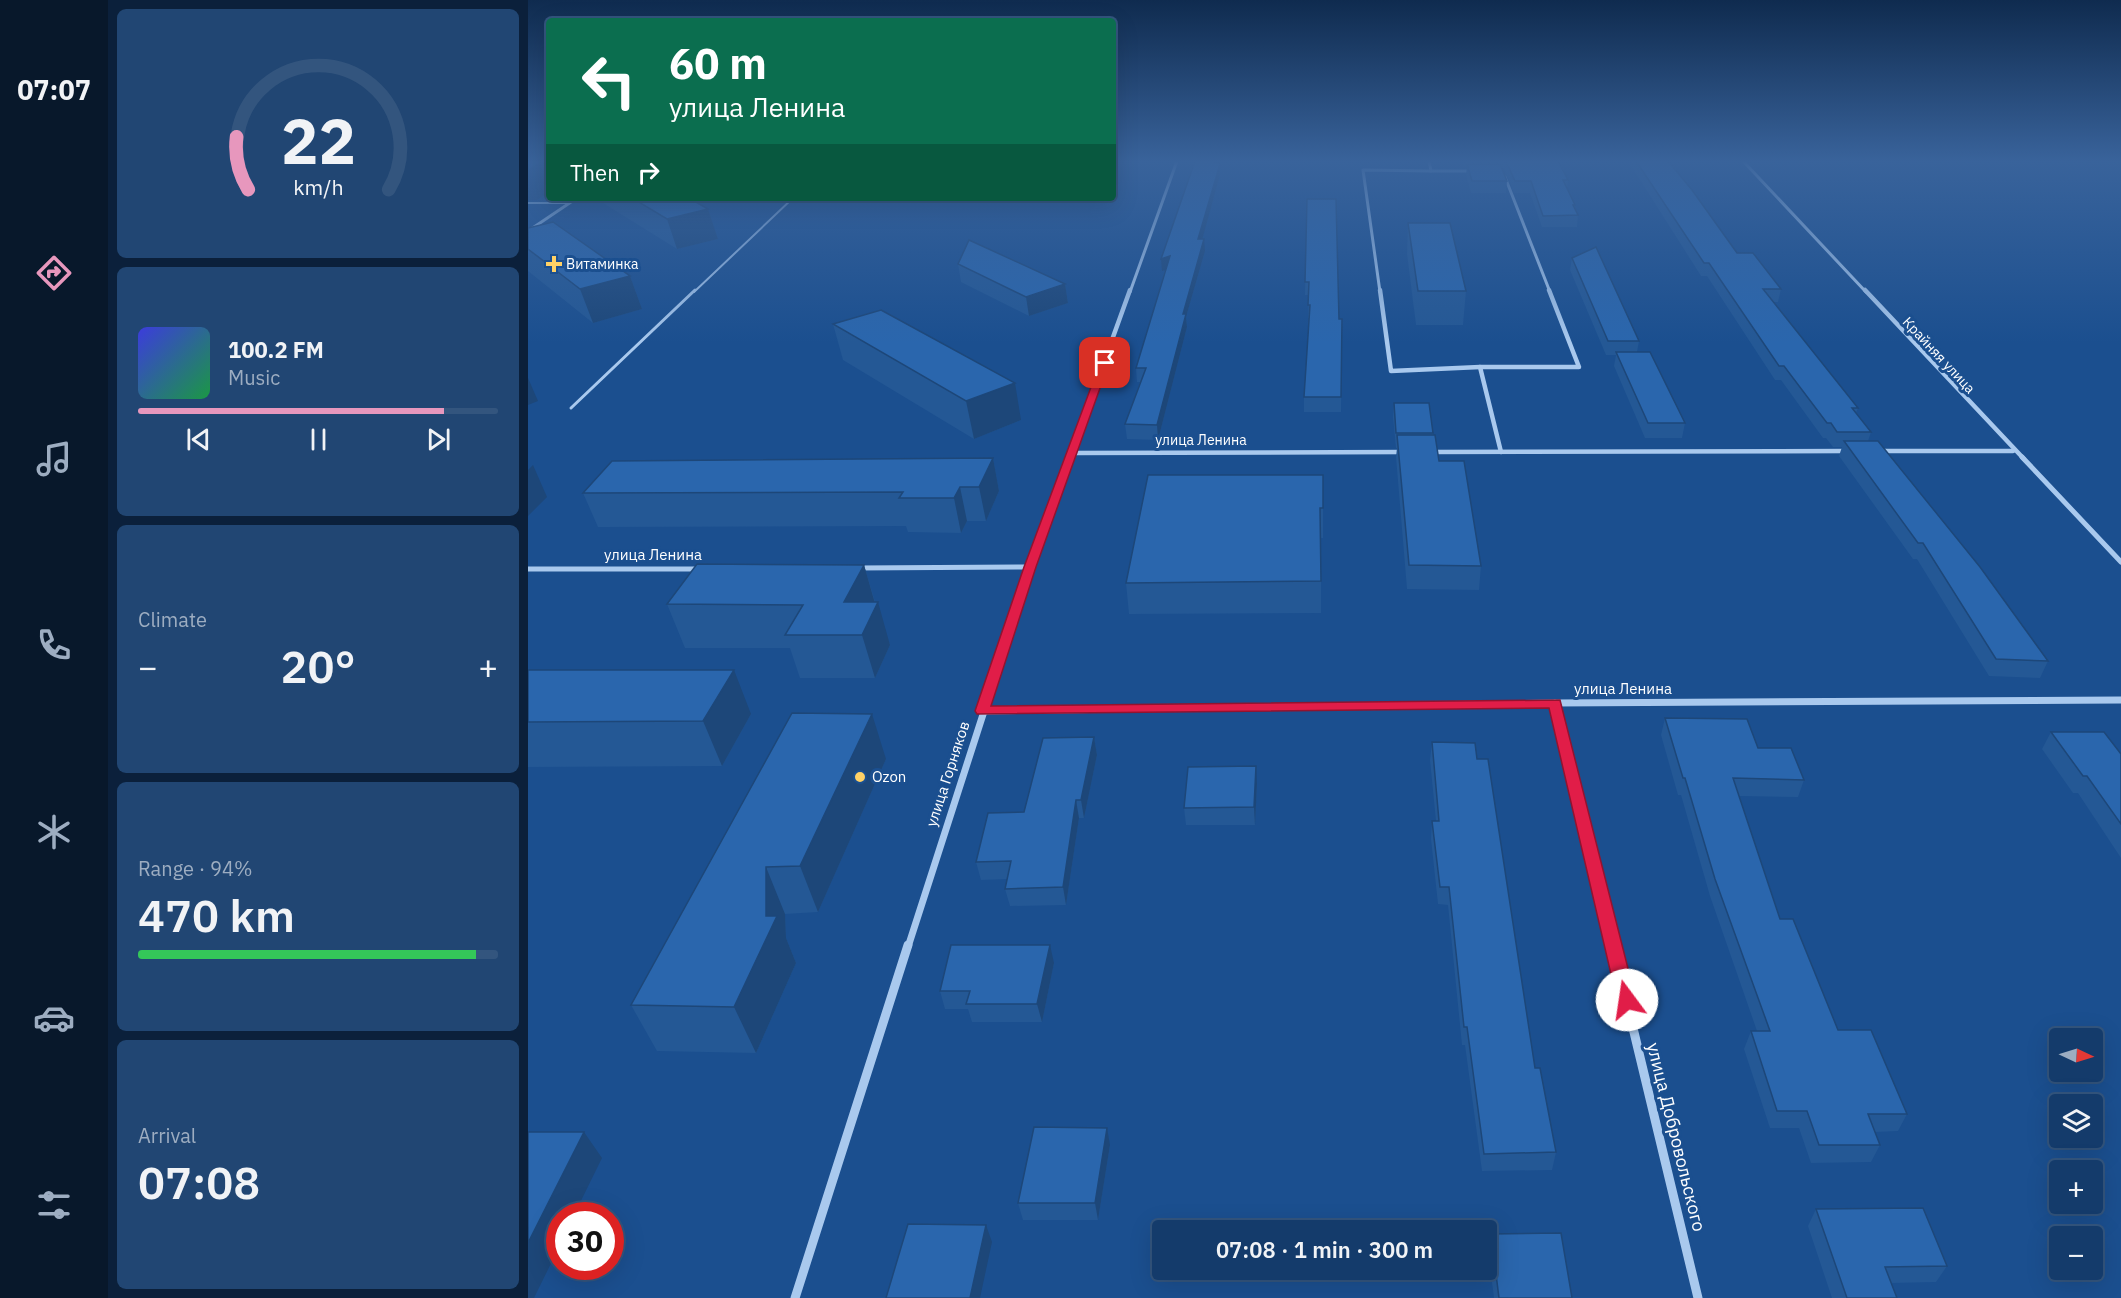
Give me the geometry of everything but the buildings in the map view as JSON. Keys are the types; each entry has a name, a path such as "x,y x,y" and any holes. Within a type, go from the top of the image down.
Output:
{"street":[{"path":"528,231 542,222"},
{"name":"улица Горняков","path":"795,1298 1030,567 1155,222"},
{"path":"1370,222 1391,370 1578,367 1522,222"},
{"name":"Крайняя улица","path":"1799,222 2013,451 2121,562"},
{"path":"1480,368 1501,452"},
{"path":"1430,452 1859,451"},
{"path":"1870,451 2013,451"},
{"name":"улица Ленина","path":"1072,453 1406,452"},
{"path":"851,568 1030,567"},
{"name":"улица Ленина","path":"528,569 707,568"},
{"name":"улица Ленина","path":"982,711 1555,703 2121,700"},
{"name":"улица Добровольского","path":"1555,703 1698,1298"}],"lane":[{"path":"571,408 768,222"}],"place":[{"name":"Витаминка","path":"554,264"},
{"name":"Ozon","path":"860,777"}],"route":[{"path":"1105,363 1030,567 982,711 1555,703 1627,1000"}]}
